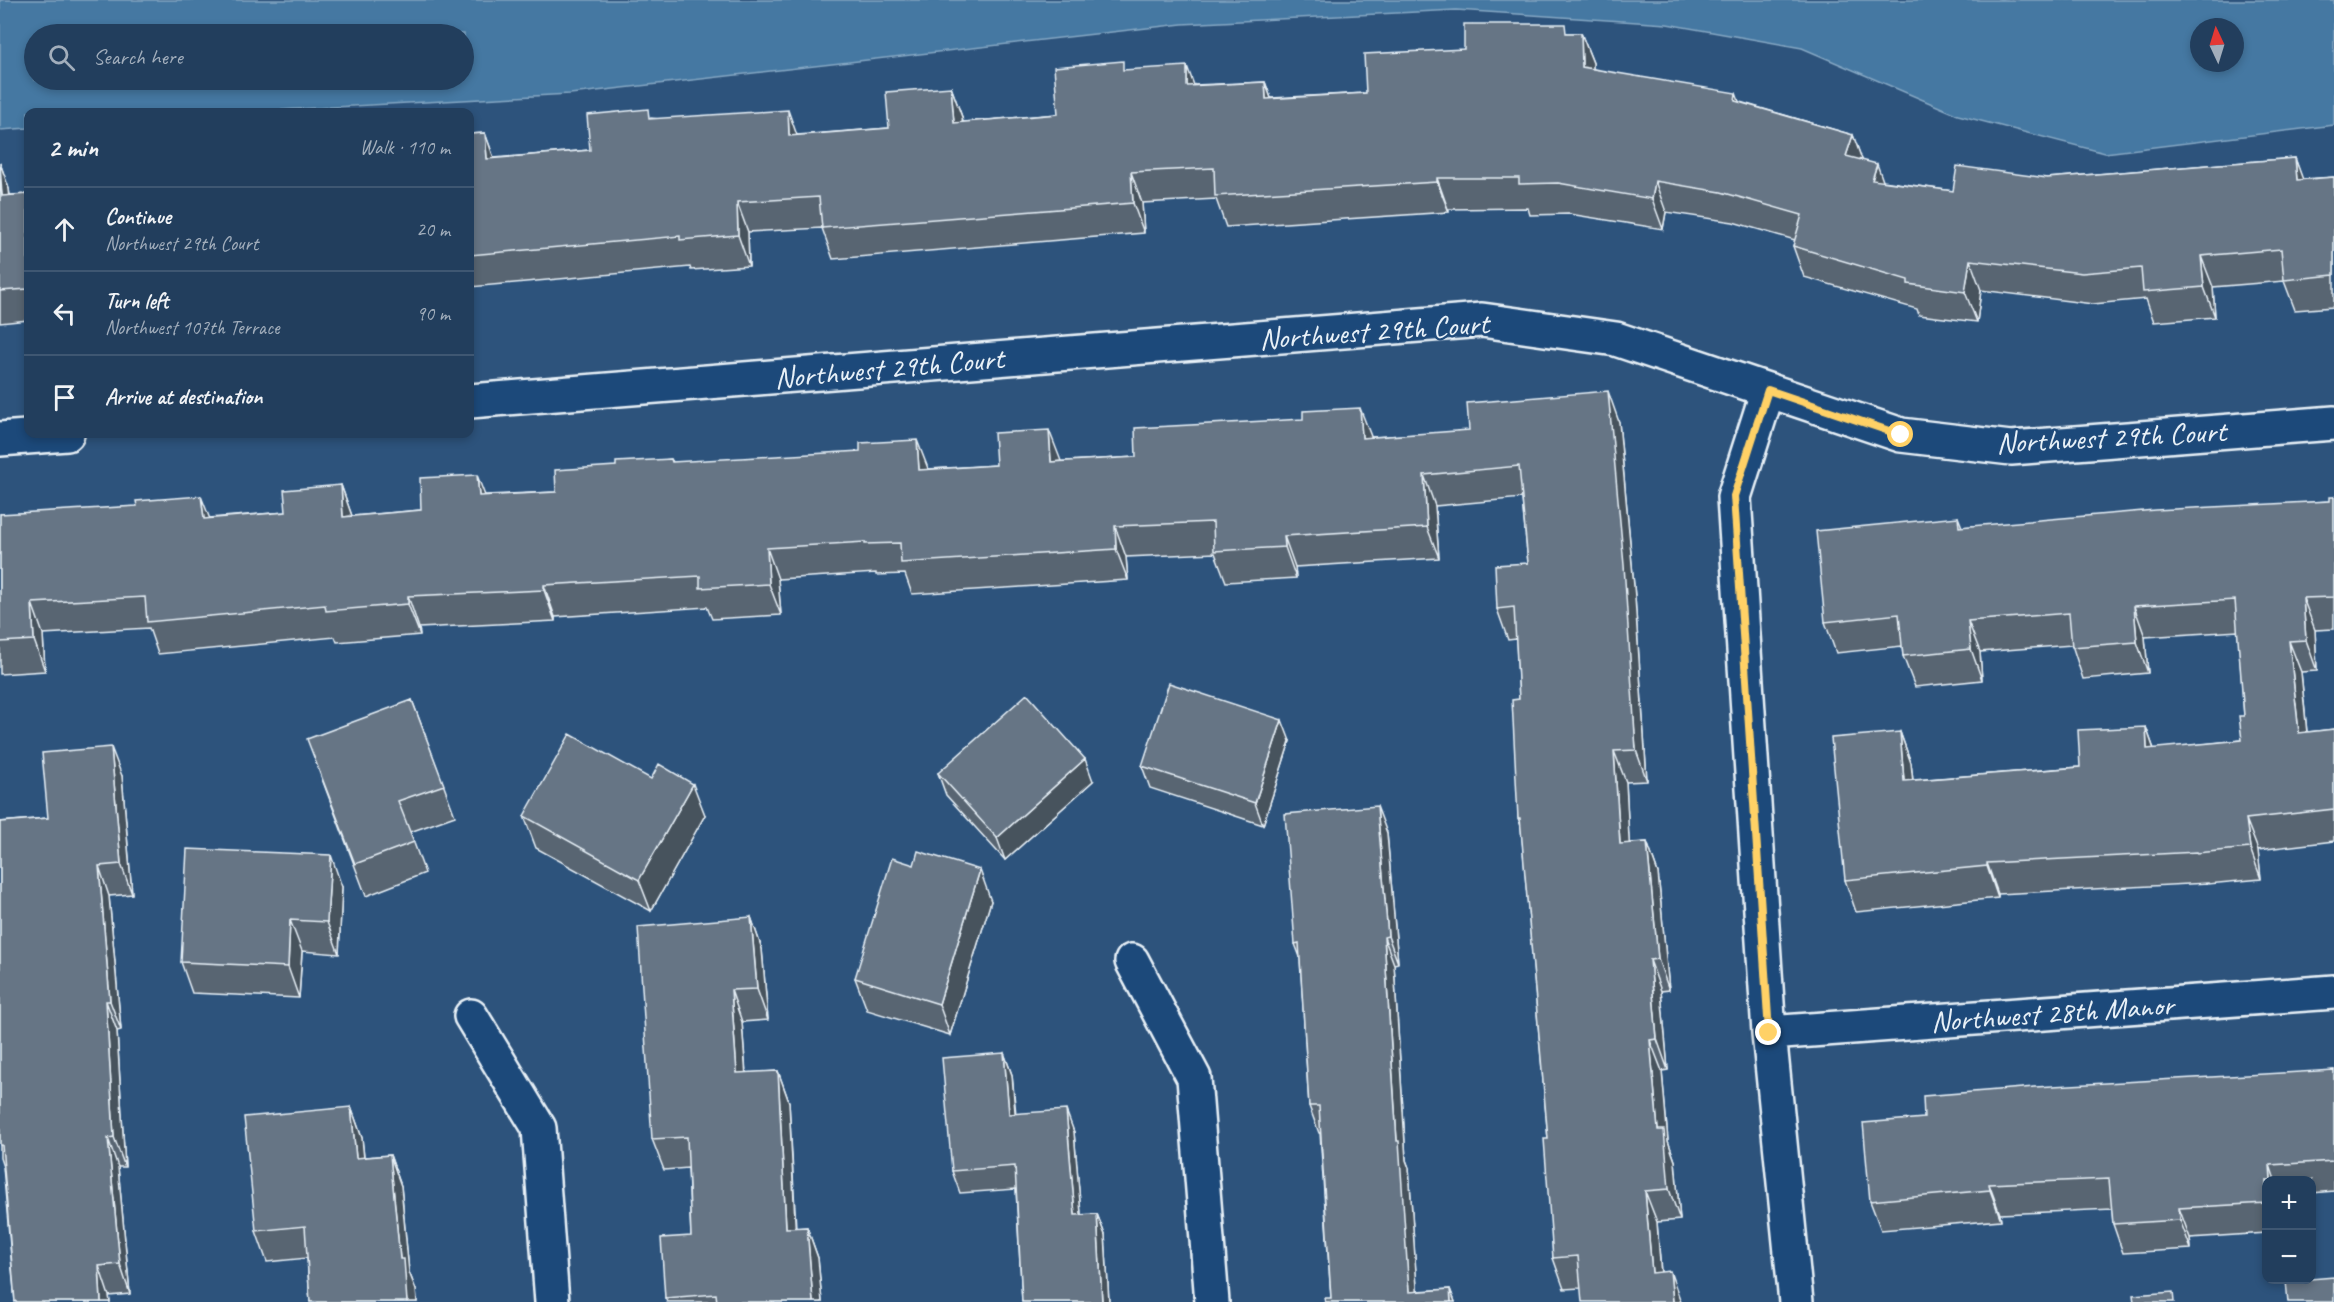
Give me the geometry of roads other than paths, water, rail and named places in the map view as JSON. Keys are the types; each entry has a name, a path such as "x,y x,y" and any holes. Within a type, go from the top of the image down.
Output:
{"street":[{"name":"Northwest 29th Court","path":"474,401 1482,320 1616,339 1901,435 2011,448 2334,423"},
{"path":"1768,390 1734,496 1769,1033 1796,1302"},
{"path":"0,439 24,437"},
{"path":"1132,961 1194,1078 1212,1302"},
{"name":"Northwest 28th Manor","path":"1769,1033 2334,992"},
{"path":"471,1016 539,1128 552,1302"}],"water":[{"path":"0,0 2334,0 2334,125 2105,153 1958,115 1802,48 1667,24 1456,10 1182,24 570,94 316,108 24,108 24,128 0,130"}]}
